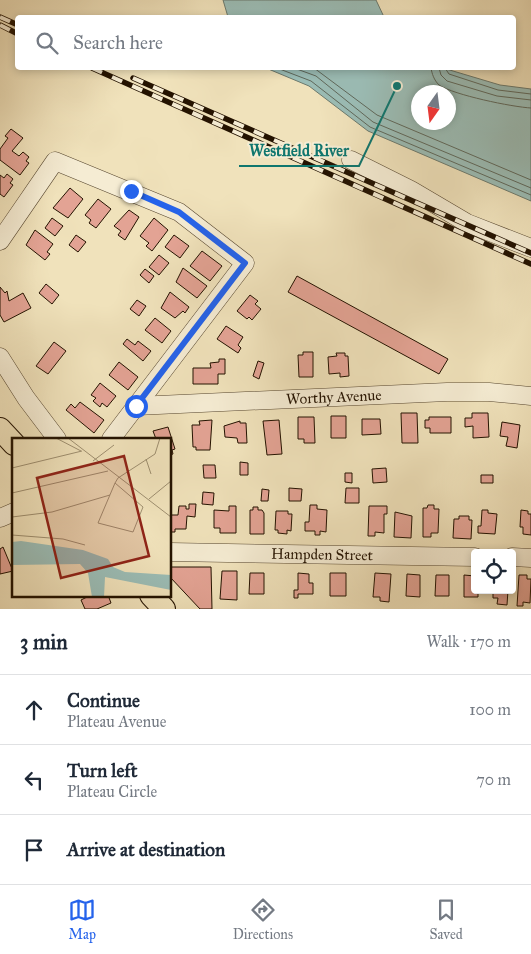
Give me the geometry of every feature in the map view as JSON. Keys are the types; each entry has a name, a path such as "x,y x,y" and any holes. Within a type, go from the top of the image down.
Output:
{"main road":[{"path":"0,429 12,442"},
{"path":"152,596 164,609"}],"street":[{"path":"351,160 410,190 467,223 531,248"},
{"path":"0,241 55,161 179,212 245,263 112,438"},
{"path":"0,357 26,398 57,438"},
{"name":"Worthy Avenue","path":"136,406 447,392 489,392 531,396"},
{"path":"0,518 12,513"},
{"name":"Hampden Street","path":"171,552 471,557"},
{"path":"516,558 531,558"}],"water":[{"path":"223,0 376,0 383,15 227,15"},
{"path":"271,70 450,70 500,85 531,89 531,201 368,131 309,86"}],"building":[{"path":"11,129 23,138 12,151 19,156 23,152 29,157 26,161 29,163 20,175 0,160 0,149 8,138 5,136"},
{"path":"7,174 13,179 10,183 13,185 4,197 0,194 0,175 4,178"},
{"path":"70,188 83,199 68,218 53,208"},
{"path":"98,199 111,209 96,228 89,223 91,220 85,215"},
{"path":"129,210 139,217 125,240 118,235 121,231 114,226"},
{"path":"52,218 63,226 55,236 45,228"},
{"path":"154,218 168,230 152,251 146,246 149,243 140,236"},
{"path":"35,230 53,244 47,252 50,254 45,260 26,245"},
{"path":"76,235 86,242 78,252 69,245"},
{"path":"174,235 189,246 180,258 165,247"},
{"path":"202,251 222,266 210,281 190,266"},
{"path":"159,255 169,263 159,275 149,267"},
{"path":"183,268 207,286 197,298 176,282"},
{"path":"145,269 154,276 149,283 140,275"},
{"path":"297,276 448,359 439,374 288,292"},
{"path":"46,284 59,295 52,304 39,293"},
{"path":"0,287 5,293 7,291 9,301 23,293 31,308 4,322 0,315"},
{"path":"170,292 189,307 185,313 183,311 175,318 161,308"},
{"path":"250,295 258,301 255,304 261,309 252,320 249,317 247,319 237,311"},
{"path":"137,300 146,306 139,316 130,309"},
{"path":"155,318 171,331 162,343 145,330"},
{"path":"226,326 243,337 238,345 241,348 238,353 217,339"},
{"path":"127,339 135,345 138,341 151,351 143,361 123,344"},
{"path":"54,342 66,351 48,374 36,366"},
{"path":"303,352 313,352 313,377 299,377 298,355 303,355"},
{"path":"336,353 345,353 345,356 348,356 349,376 340,377 340,373 329,374 328,357 337,356"},
{"path":"219,359 225,359 225,374 218,374 218,384 193,384 193,368 211,368 210,363 219,362"},
{"path":"258,361 264,363 259,379 253,376"},
{"path":"119,362 138,377 128,390 109,375"},
{"path":"100,383 116,396 107,407 102,403 100,407 93,401 96,398 91,395"},
{"path":"80,402 104,420 94,433 66,410 71,404 75,408"},
{"path":"401,413 417,413 418,443 402,443"},
{"path":"472,413 488,413 489,437 473,438 473,426 465,427 465,418 472,418"},
{"path":"331,416 346,416 346,438 331,438"},
{"path":"298,417 314,417 315,443 304,443 304,439 298,439"},
{"path":"429,417 451,417 451,433 430,433 430,428 425,428 425,420 429,420"},
{"path":"362,419 380,419 381,434 362,435"},
{"path":"212,420 210,450 196,450 196,447 193,447 192,425 200,425 199,421"},
{"path":"279,420 282,454 267,455 263,421"},
{"path":"240,421 240,423 246,423 247,443 238,443 237,438 225,437 224,426"},
{"path":"502,422 520,425 517,448 506,446 508,437 500,436"},
{"path":"168,427 175,449 172,450 173,454 171,455 171,438 156,438 153,431"},
{"path":"240,462 248,463 248,475 240,475"},
{"path":"203,465 215,465 216,478 204,478"},
{"path":"386,468 387,482 373,483 372,469"},
{"path":"345,473 352,473 352,483 345,482"},
{"path":"481,475 493,475 493,483 481,483"},
{"path":"289,488 302,489 301,501 289,501"},
{"path":"346,488 359,488 359,503 345,503"},
{"path":"262,489 269,490 268,501 261,501"},
{"path":"203,492 214,493 213,505 202,504"},
{"path":"189,504 196,504 195,517 187,516 186,529 175,529 175,532 171,532 171,515 178,515 179,506 186,506 186,509 189,509"},
{"path":"310,505 317,505 317,509 327,510 326,532 320,531 320,535 315,535 315,531 305,531 305,522 309,522"},
{"path":"428,505 434,505 434,509 439,509 438,533 431,533 431,537 423,537 423,508 427,508"},
{"path":"229,506 236,506 236,533 220,533 220,528 214,528 214,510 229,511"},
{"path":"369,506 387,506 387,514 384,514 384,533 375,532 375,536 368,536"},
{"path":"253,507 258,507 258,510 262,510 264,513 264,534 250,534 250,510 253,510"},
{"path":"482,510 488,510 488,513 497,514 495,534 478,533 478,526 481,526"},
{"path":"521,510 528,511 528,514 531,514 531,535 523,534 523,527 520,527"},
{"path":"276,511 288,511 288,514 292,514 291,531 287,530 287,534 278,533 278,530 275,530"},
{"path":"395,512 412,516 411,538 394,537"},
{"path":"459,516 469,516 469,520 472,520 471,539 453,538 454,519 459,519"},
{"path":"3,547 12,571 0,574 0,549"},
{"path":"171,567 211,567 212,609 200,609 171,578"},
{"path":"222,571 237,571 237,600 220,599"},
{"path":"250,573 264,573 264,594 249,594"},
{"path":"298,573 309,574 309,583 313,583 313,594 298,594 298,598 294,598 294,590 298,590"},
{"path":"330,573 346,573 346,596 330,596"},
{"path":"375,573 391,574 389,602 380,601 380,597 373,597"},
{"path":"407,574 420,575 420,597 406,596"},
{"path":"436,575 449,575 449,596 435,596"},
{"path":"464,575 471,576 471,594 478,594 478,597 464,597"},
{"path":"519,575 527,575 527,579 531,579 530,603 523,602 523,606 517,606"},
{"path":"493,594 508,594 507,605 497,604 498,598 493,598"},
{"path":"89,596 108,596 111,603 97,609 85,609 81,600"}],"railway":[{"path":"0,17 15,24"},
{"path":"0,25 15,32"},
{"path":"96,70 531,264"},
{"path":"133,78 531,253"}],"place":[{"name":"Westfield River","path":"397,86"}],"route":[{"path":"131,191 179,212 245,263 136,406"}]}
